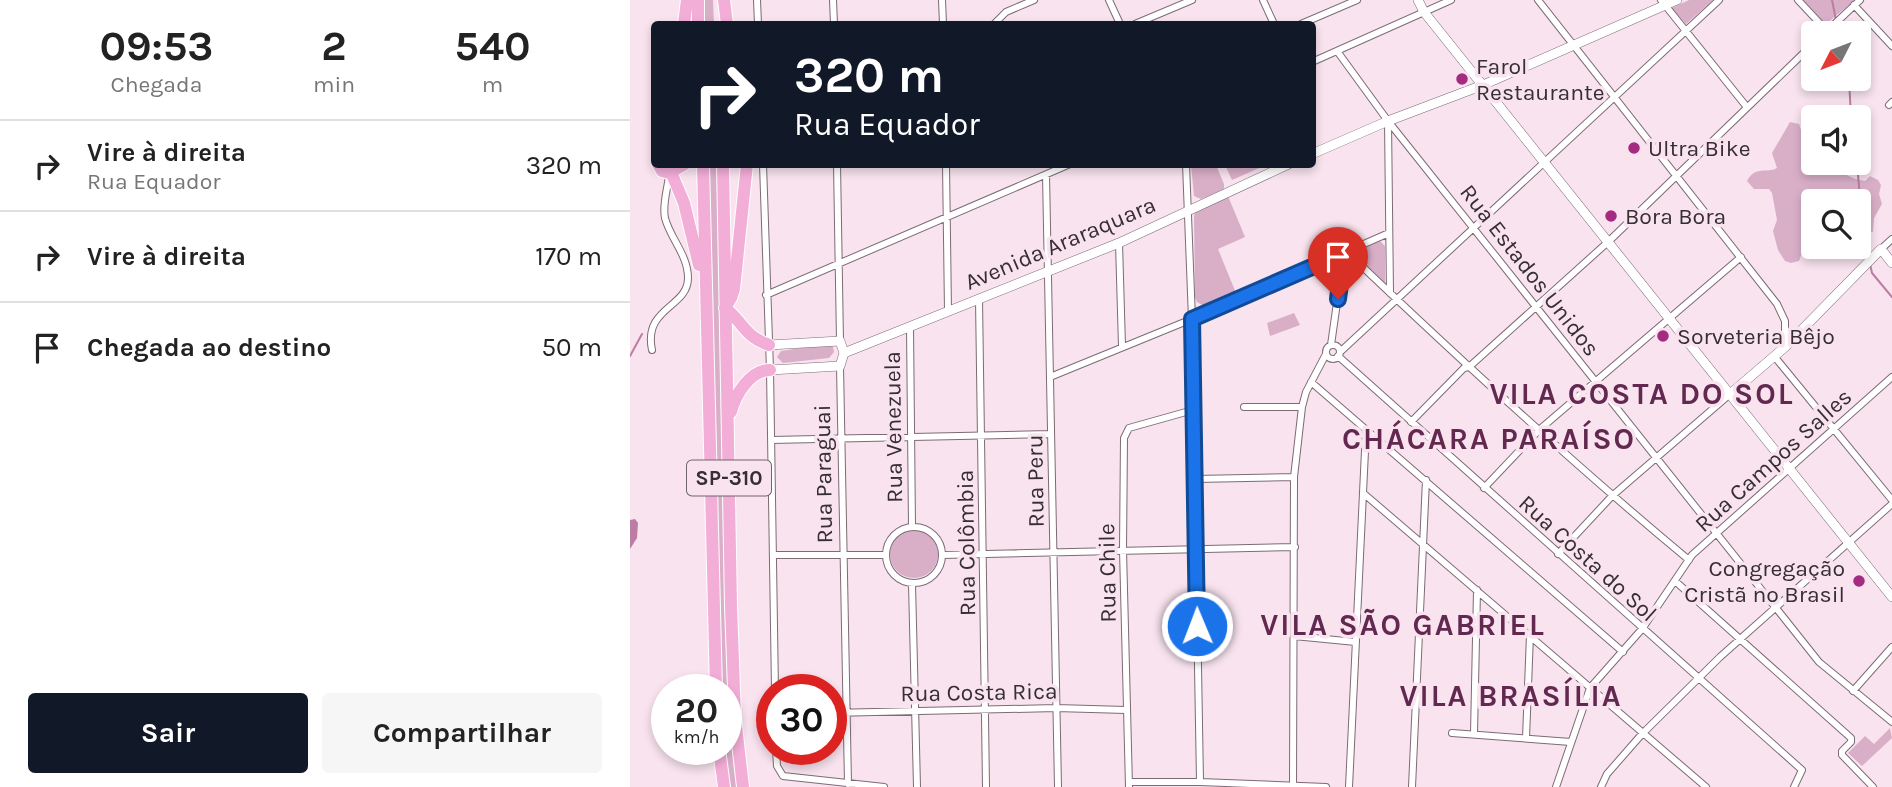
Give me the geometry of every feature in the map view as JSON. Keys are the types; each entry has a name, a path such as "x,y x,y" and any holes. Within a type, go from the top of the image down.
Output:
{"highway":[{"path":"684,21 687,0"},
{"path":"698,0 698,21"},
{"path":"717,0 718,21"},
{"path":"724,0 727,21"},
{"path":"660,168 670,173 678,168"},
{"name":"SP-310","path":"703,168 716,674"},
{"name":"SP-310","path":"723,168 734,674"},
{"path":"744,168 734,289 725,308 746,332 768,345"},
{"path":"670,173 684,203 700,268 706,339"},
{"path":"728,444 731,409 735,399 756,374 770,370"},
{"path":"742,752 749,787"},
{"path":"717,787 718,765"},
{"path":"721,765 724,787"},
{"name":"SP-310","path":"740,765 743,787"}],"street":[{"path":"757,0 758,21"},
{"path":"833,0 834,21"},
{"path":"942,0 943,21"},
{"path":"997,21 1006,12 1034,0"},
{"path":"1109,0 1119,21"},
{"path":"1142,21 1192,0"},
{"path":"1263,0 1273,21"},
{"path":"1308,21 1357,0"},
{"path":"1418,0 1424,12 1892,597"},
{"path":"1316,60 1451,0"},
{"path":"1538,0 1782,312 1786,331 1785,347"},
{"path":"1316,152 1483,85 1663,2 1677,0"},
{"path":"1317,372 1719,0"},
{"path":"1798,0 1818,21"},
{"path":"1663,2 1746,106"},
{"path":"1838,21 1855,5 1892,46"},
{"name":"Rua Estados Unidos","path":"1337,51 1388,121 1819,662 1892,722"},
{"path":"1411,422 1464,368 1469,367 1608,242 1801,55"},
{"path":"1388,121 1390,293"},
{"path":"763,168 770,370 775,674"},
{"path":"837,168 840,341 844,346 844,353"},
{"path":"946,168 948,311"},
{"path":"766,295 1061,168"},
{"path":"1186,168 1192,319 1200,782"},
{"name":"Avenida Araraquara","path":"844,353 1119,243 1280,168"},
{"path":"652,350 650,336 655,321 684,293 688,278 681,250 665,217 670,173"},
{"name":"Rua Peru","path":"1046,175 1058,787"},
{"path":"1050,377 1192,319 1389,233"},
{"path":"1558,554 1612,496 1785,347 1892,239"},
{"path":"1119,243 1122,346"},
{"path":"1880,251 1892,263"},
{"path":"1345,252 1612,496 1689,560"},
{"path":"1293,786 1294,477 1302,407 1327,347 1331,345 1345,252"},
{"path":"1484,488 1539,430 1741,257"},
{"name":"Rua Colômbia","path":"979,299 986,787"},
{"name":"Rua Venezuela","path":"910,327 912,526"},
{"path":"768,345 840,341"},
{"path":"1331,345 1338,347 1337,356"},
{"name":"Rua Paraguai","path":"844,353 840,366 845,674"},
{"path":"1326,354 1329,358 1337,356"},
{"name":"Rua Costa do Sol","path":"1337,356 1802,770 1794,787"},
{"path":"1601,787 1607,774 1642,734 1697,678 1849,545 1892,502 1774,356"},
{"path":"770,370 840,366"},
{"name":"Rua Campos Salles","path":"1556,787 1590,688 1642,629 1689,560 1892,377"},
{"path":"1311,382 1623,652"},
{"path":"1244,407 1302,407"},
{"name":"Rua Chile","path":"1129,785 1123,550 1124,438 1129,428 1193,410"},
{"path":"1349,787 1366,430"},
{"path":"771,440 1051,434"},
{"path":"1195,479 1294,477"},
{"path":"1412,787 1426,480"},
{"path":"1363,493 1706,787"},
{"path":"912,526 931,532 937,538 943,555 937,572 931,578 912,584 897,578 891,571 886,555 891,538 898,531 912,526"},
{"path":"943,555 1295,547"},
{"path":"773,555 886,555"},
{"path":"1675,580 1851,738 1852,742 1842,751 1842,755 1872,787"},
{"path":"912,584 917,787"},
{"path":"1474,734 1477,590"},
{"path":"1526,738 1531,635"},
{"path":"1294,636 1356,642"},
{"path":"1853,691 1892,647"},
{"name":"Rua Costa Rica","path":"847,712 1056,708 1126,710"},
{"path":"1452,733 1571,742"},
{"name":"Rua Paraguai","path":"847,748 848,784"},
{"path":"777,765 780,775 884,787"},
{"path":"1129,785 1200,782 1325,787"}],"shaded area":[{"path":"701,0 713,0 714,21 702,21"},
{"path":"1689,0 1713,0 1686,24 1672,8"},
{"path":"1803,0 1855,0 1830,21 1823,21"},
{"path":"1790,122 1799,124 1801,175 1848,175 1865,181 1870,176 1878,180 1881,185 1879,194 1882,204 1874,218 1873,232 1871,189 1801,189 1801,256 1799,261 1785,261 1778,250 1773,231 1777,220 1772,193 1769,189 1754,189 1747,181 1758,171 1777,168 1772,153"},
{"path":"705,168 718,168 736,674 719,674"},
{"path":"1191,168 1217,168 1224,190 1201,199 1194,196"},
{"path":"1226,168 1259,168 1232,180"},
{"path":"1228,196 1245,237 1218,249 1236,293 1204,306 1197,302 1195,297 1194,216 1196,211"},
{"path":"1380,241 1385,246 1385,283 1354,255 1355,252"},
{"path":"1294,313 1300,325 1270,336 1267,323"},
{"path":"828,344 833,347 834,352 829,358 783,363 777,357 781,351"},
{"path":"635,519 638,523 637,538 630,549 630,520"},
{"path":"914,530 931,537 938,554 931,571 914,578 897,571 890,554 897,537"},
{"path":"1890,728 1892,738 1862,766 1848,753 1865,736 1874,744"},
{"path":"726,765 739,765 740,787 728,787"}],"waterway":[{"path":"1832,0 1836,20"},
{"path":"1850,91 1850,105"},
{"path":"1858,175 1859,189"},
{"path":"1870,264 1872,273 1892,297"},
{"path":"630,356 642,334"}],"place":[{"name":"Farol Restaurante","path":"1462,79"},
{"name":"Ultra Bike","path":"1634,148"},
{"name":"Bora Bora","path":"1611,216"},
{"name":"Sorveteria Bêjo","path":"1663,336"},
{"name":"Congregação Cristã no Brasil","path":"1859,581"}],"district":[{"name":"VILA COSTA DO SOL","path":"1642,394"},
{"name":"CHÁCARA PARAÍSO","path":"1489,439"},
{"name":"VILA SÃO GABRIEL","path":"1403,625"},
{"name":"VILA BRASÍLIA","path":"1511,696"}],"route":[{"path":"1197,626 1192,319 1344,253 1338,299"}]}
